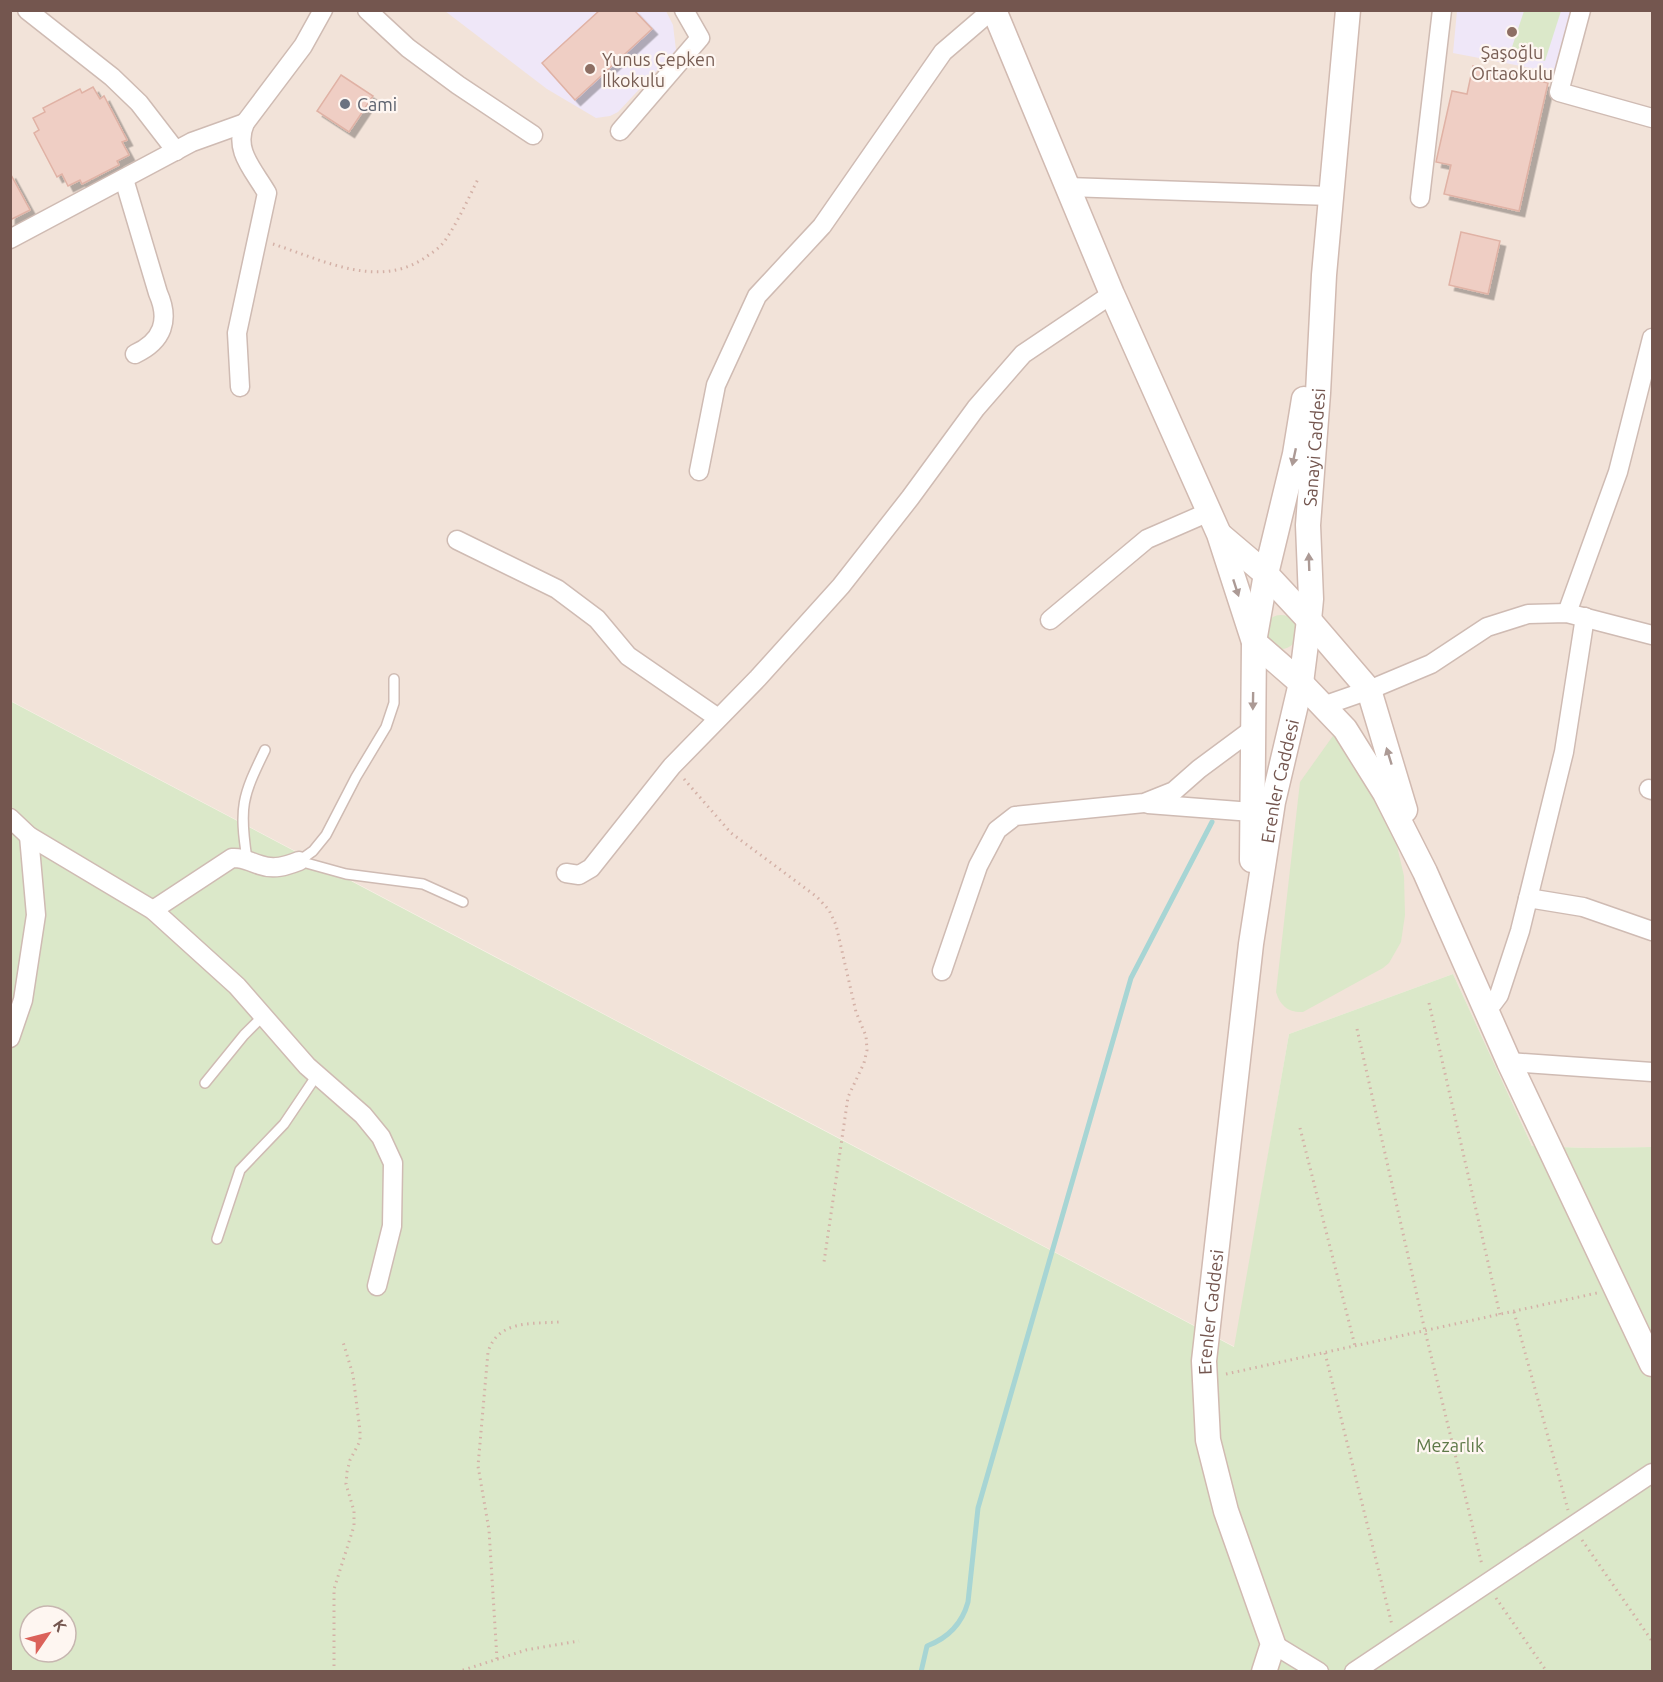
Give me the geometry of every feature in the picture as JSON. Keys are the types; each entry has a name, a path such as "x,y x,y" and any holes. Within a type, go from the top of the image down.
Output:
{"main road":[{"path":"993,10 1112,294 1219,534 1254,642 1301,683 1345,729 1384,793 1425,872 1509,1062 1653,1364"},
{"name":"Sanayi Caddesi","path":"1309,620 1311,599 1308,525 1324,275 1348,10"},
{"name":"Sanayi Caddesi","path":"1254,642 1266,574 1295,454 1324,275"},
{"path":"1219,534 1266,574 1369,690 1425,872"},
{"name":"Erenler Caddesi","path":"1273,1644 1221,1491 1208,1440 1204,1361 1251,944 1273,802 1301,683 1309,620"},
{"name":"Erenler Caddesi","path":"1251,944 1254,642"},
{"path":"1289,733 1306,717 1323,706"},
{"path":"1264,1671 1273,1644"}],"street":[{"path":"27,10 112,77 139,103 176,151"},
{"path":"240,387 237,333 267,193 242,153 241,132 245,123 303,46 323,10"},
{"path":"367,10 408,48 458,85 534,135"},
{"path":"620,131 700,38 684,10"},
{"path":"699,471 716,385 757,296 822,226 943,52 993,10"},
{"path":"1420,198 1443,10"},
{"path":"1581,10 1559,92 1653,118"},
{"path":"10,239 192,142 245,123"},
{"path":"123,179 163,305 164,318 161,331 154,341 135,354"},
{"path":"1068,187 1331,196"},
{"path":"566,873 579,875 591,868 672,766 758,678 841,586 976,408 1023,354 1112,294"},
{"path":"1485,1009 1499,995 1528,898 1564,752 1576,615 1618,472 1653,338"},
{"path":"1050,620 1148,539 1209,512"},
{"path":"457,540 557,589 597,619 628,656 718,718"},
{"path":"1323,706 1431,664 1487,627 1528,614 1576,615 1653,634"},
{"path":"1144,803 1174,791 1199,769 1253,729"},
{"path":"942,971 978,866 997,830 1015,816 1144,803 1252,812"},
{"path":"10,818 29,836 153,910 237,986 317,1075 363,1115 381,1137 393,1163 392,1226 377,1286"},
{"path":"10,1038 23,1000 36,915 29,836"},
{"path":"153,910 225,862 240,857 272,868 285,867 299,861"},
{"path":"1528,898 1583,907 1653,931"},
{"path":"1509,1062 1653,1072"},
{"path":"1354,1671 1653,1473"},
{"path":"1273,1644 1319,1671"}],"lane":[{"path":"299,861 313,851 326,836 356,777 386,727 394,703 394,679"},
{"path":"247,859 242,819 243,804 248,786 265,750"},
{"path":"299,861 346,874 423,884 463,902"},
{"path":"205,1083 244,1035 263,1016"},
{"path":"217,1239 240,1170 284,1124 317,1075"}],"path":[{"path":"257,239 358,272 380,274 402,270 422,260 442,244 479,177"},
{"path":"672,766 731,833 817,897 837,925 856,1012 866,1036 867,1050 864,1063 848,1097 824,1262"},
{"path":"1429,1003 1500,1315"},
{"path":"1357,1029 1425,1331 1486,1583 1547,1671"},
{"path":"1300,1128 1355,1346"},
{"path":"1204,1379 1617,1289"},
{"path":"1514,1312 1572,1526 1653,1641"},
{"path":"497,1659 489,1530 478,1466 488,1352 496,1335 516,1324 559,1322"},
{"path":"334,1671 334,1589 354,1526 354,1511 346,1484 347,1472 360,1441 353,1375 343,1342"},
{"path":"1325,1353 1396,1643"},
{"path":"457,1671 526,1650 579,1641"}],"shaded area":[{"path":"10,11 1652,11 1652,1147 1532,1146 1453,974 1289,1034 1235,1347 11,701"},
{"name":"Yunus Çepken İlkokulu","path":"445,11 666,11 673,25 676,50 618,112 596,118 547,89"},
{"name":"Şaşoğlu Ortaokulu","path":"1457,11 1574,11 1557,73 1453,53"}],"green space":[{"path":"1524,11 1561,11 1545,61 1511,50"},
{"path":"1281,615 1293,620 1298,632 1293,644 1281,649 1269,644 1264,632 1269,620"},
{"name":"Mezarlık","path":"10,701 1234,1347 1289,1034 1453,974 1532,1146 1652,1147 1652,1671 11,1671"},
{"path":"1335,733 1354,758 1394,833 1404,876 1405,915 1401,942 1389,963 1303,1012 1298,1012 1286,1008 1276,992 1300,782"}],"building":[{"path":"600,10 634,10 652,29 575,100 542,63"},
{"path":"1473,66 1548,83 1519,211 1444,194 1451,165 1436,162 1452,91 1467,94"},
{"name":"Cami","path":"341,75 373,96 349,132 317,111"},
{"path":"93,87 100,99 104,96 127,140 122,142 129,155 117,161 119,165 82,184 80,180 68,186 62,174 57,177 34,133 39,130 33,118 45,112 43,108 80,89 82,93"},
{"path":"10,173 30,210 10,220"},
{"path":"1461,232 1500,241 1488,294 1449,285"}],"waterway":[{"path":"921,1672 927,1646 941,1639 953,1629 962,1617 968,1602 978,1508 1131,978 1212,822"}],"place":[{"name":"Şaşoğlu Ortaokulu","path":"1512,32"},
{"name":"Yunus Çepken İlkokulu","path":"590,69"},
{"name":"Cami","path":"345,104"}]}
